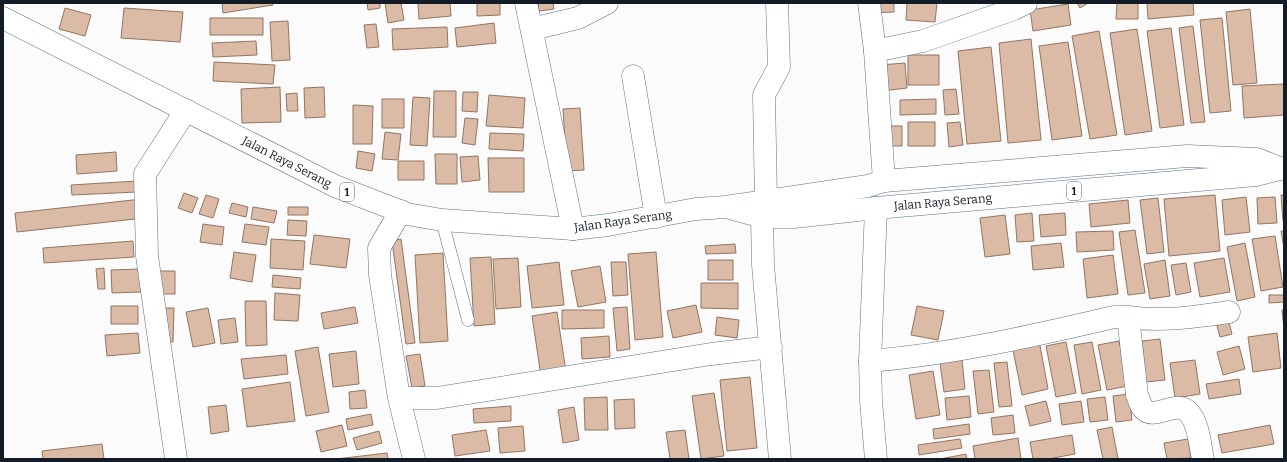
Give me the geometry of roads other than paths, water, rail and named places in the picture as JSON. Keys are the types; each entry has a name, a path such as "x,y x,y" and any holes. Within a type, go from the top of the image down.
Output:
{"main road":[{"path":"526,3 573,229"},
{"path":"532,29 578,18 607,3"},
{"path":"777,3 779,67 764,95 772,208 763,265 780,459"},
{"path":"869,3 875,51 876,184"},
{"path":"875,51 923,41 1014,9 1026,3"},
{"name":"Jalan Raya Serang","path":"3,18 335,186 401,212 442,220 573,229 656,217 696,209 726,207 871,209 1256,175 1283,169"},
{"path":"633,76 656,217"},
{"path":"176,459 146,256 145,174 186,110"},
{"path":"772,208 876,184 1187,156 1257,159 1283,169"},
{"path":"871,209 870,361 871,401 876,459"},
{"path":"401,212 379,248 380,275 399,398 414,459"},
{"path":"870,361 923,356 972,348 1114,317 1170,320 1228,312"},
{"path":"1128,317 1137,395 1142,408 1155,413 1173,407 1183,408 1191,414 1203,459"},
{"path":"399,398 437,398 711,354 771,347"}],"lane":[{"path":"442,220 468,320"}]}
